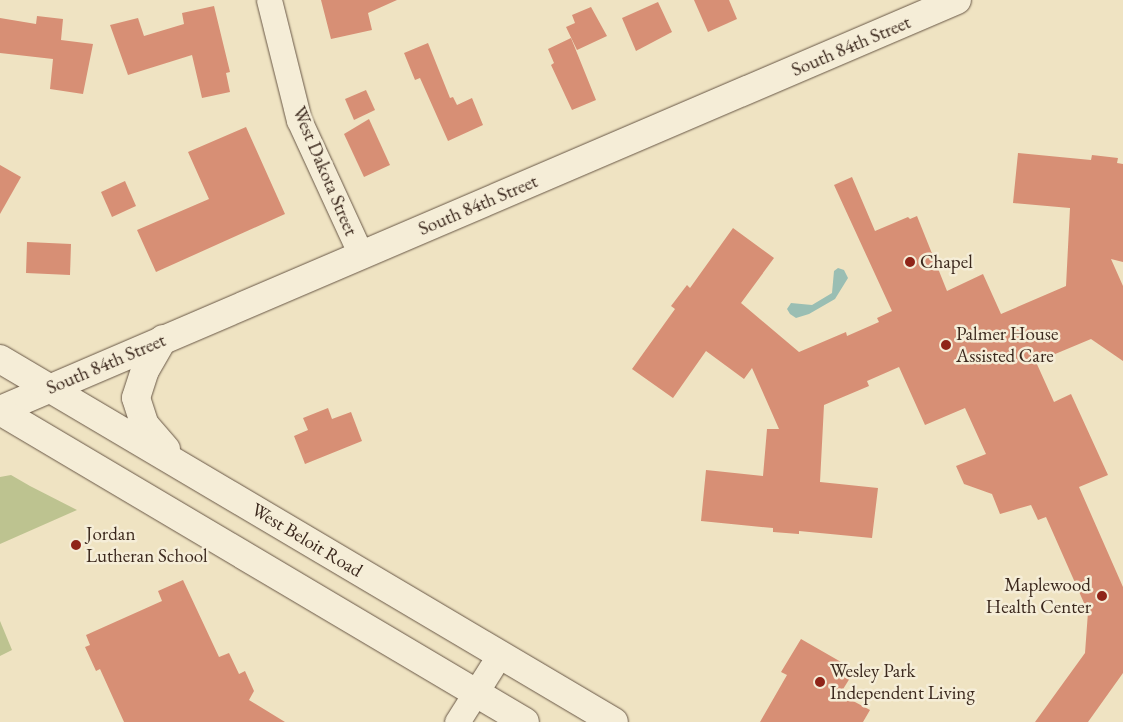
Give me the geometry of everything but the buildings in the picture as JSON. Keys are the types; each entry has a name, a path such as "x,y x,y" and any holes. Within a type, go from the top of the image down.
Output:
{"main road":[{"name":"South 84th Street","path":"0,410 956,0"},
{"path":"163,340 145,370 136,404 149,431 185,468"},
{"name":"West Beloit Road","path":"0,358 614,722"},
{"path":"0,410 525,722"}],"street":[{"name":"West Dakota Street","path":"269,0 299,120 361,254"},
{"path":"458,722 500,654"}],"green space":[{"path":"11,475 77,510 0,544 0,477"},
{"path":"0,621 12,650 0,656"}],"water":[{"path":"838,268 844,270 848,278 835,299 809,314 796,318 790,314 787,309 791,303 812,305 832,293 834,271"}],"place":[{"name":"Chapel","path":"910,262"},
{"name":"Palmer House Assisted Care","path":"946,345"},
{"name":"Jordan Lutheran School","path":"76,545"},
{"name":"Maplewood Health Center","path":"1102,596"},
{"name":"Wesley Park Independent Living","path":"820,682"}]}
